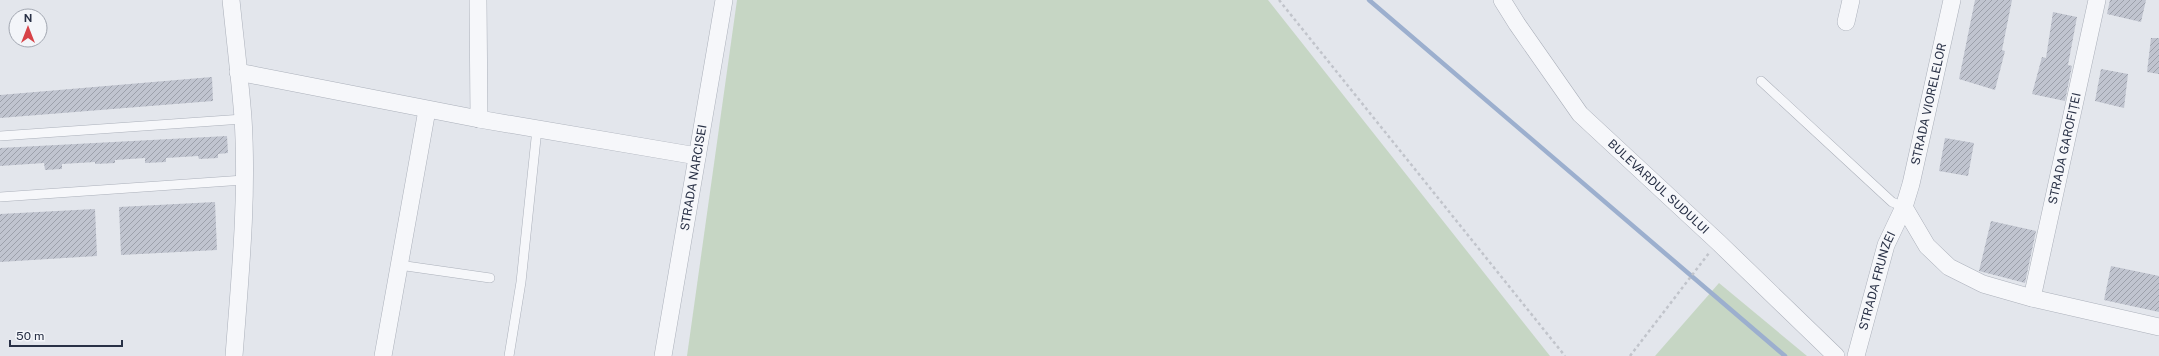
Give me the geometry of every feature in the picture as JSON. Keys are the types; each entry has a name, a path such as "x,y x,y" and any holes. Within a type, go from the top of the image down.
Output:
{"street":[{"path":"231,0 243,119 244,180 243,235 234,356"},
{"path":"478,0 479,119"},
{"name":"STRADA NARCISEI","path":"663,356 724,0"},
{"name":"BULEVARDUL SUDULUI","path":"1502,0 1580,114 1718,242 1836,356"},
{"path":"1846,22 1851,0"},
{"name":"STRADA VIORELELOR","path":"1904,207 1911,184 1952,0"},
{"name":"STRADA GAROFIȚEI","path":"2032,298 2097,0"},
{"path":"238,72 427,110 697,156"},
{"path":"383,356 427,110"},
{"path":"1904,207 1927,246 1949,267 1982,284 2032,298 2159,327"},
{"name":"STRADA FRUNZEI","path":"1856,356 1886,245 1904,207"}],"lane":[{"path":"1761,81 1892,202 1904,207"},
{"path":"0,136 243,119"},
{"path":"510,356 522,282 537,129"},
{"path":"0,197 244,180"},
{"path":"399,265 490,278"}],"path":[{"path":"1279,0 1565,356"},
{"path":"1630,356 1718,242"}],"green space":[{"path":"737,0 1268,0 1550,356 687,356"},
{"path":"1719,283 1807,356 1655,356"}],"building":[{"path":"1975,0 2012,0 2002,50 2005,51 1995,90 1959,79"},
{"path":"2110,0 2146,0 2141,22 2107,14"},
{"path":"2053,12 2077,17 2068,65 2072,66 2065,101 2032,94 2042,57 2046,58"},
{"path":"2151,38 2159,38 2159,74 2147,72"},
{"path":"2101,69 2128,74 2124,108 2095,101"},
{"path":"212,77 213,101 0,118 0,95"},
{"path":"227,136 228,153 218,154 218,158 199,159 198,156 166,158 166,162 145,163 145,158 115,160 115,163 95,164 95,162 62,164 62,169 45,170 44,163 0,166 0,148"},
{"path":"1945,138 1974,143 1968,176 1939,171"},
{"path":"215,202 217,250 121,255 119,207"},
{"path":"95,209 97,256 0,262 0,214"},
{"path":"1991,221 2036,231 2025,283 1979,271"},
{"path":"2111,266 2159,276 2159,312 2104,300"}],"waterway":[{"path":"1369,0 1785,356"}]}
